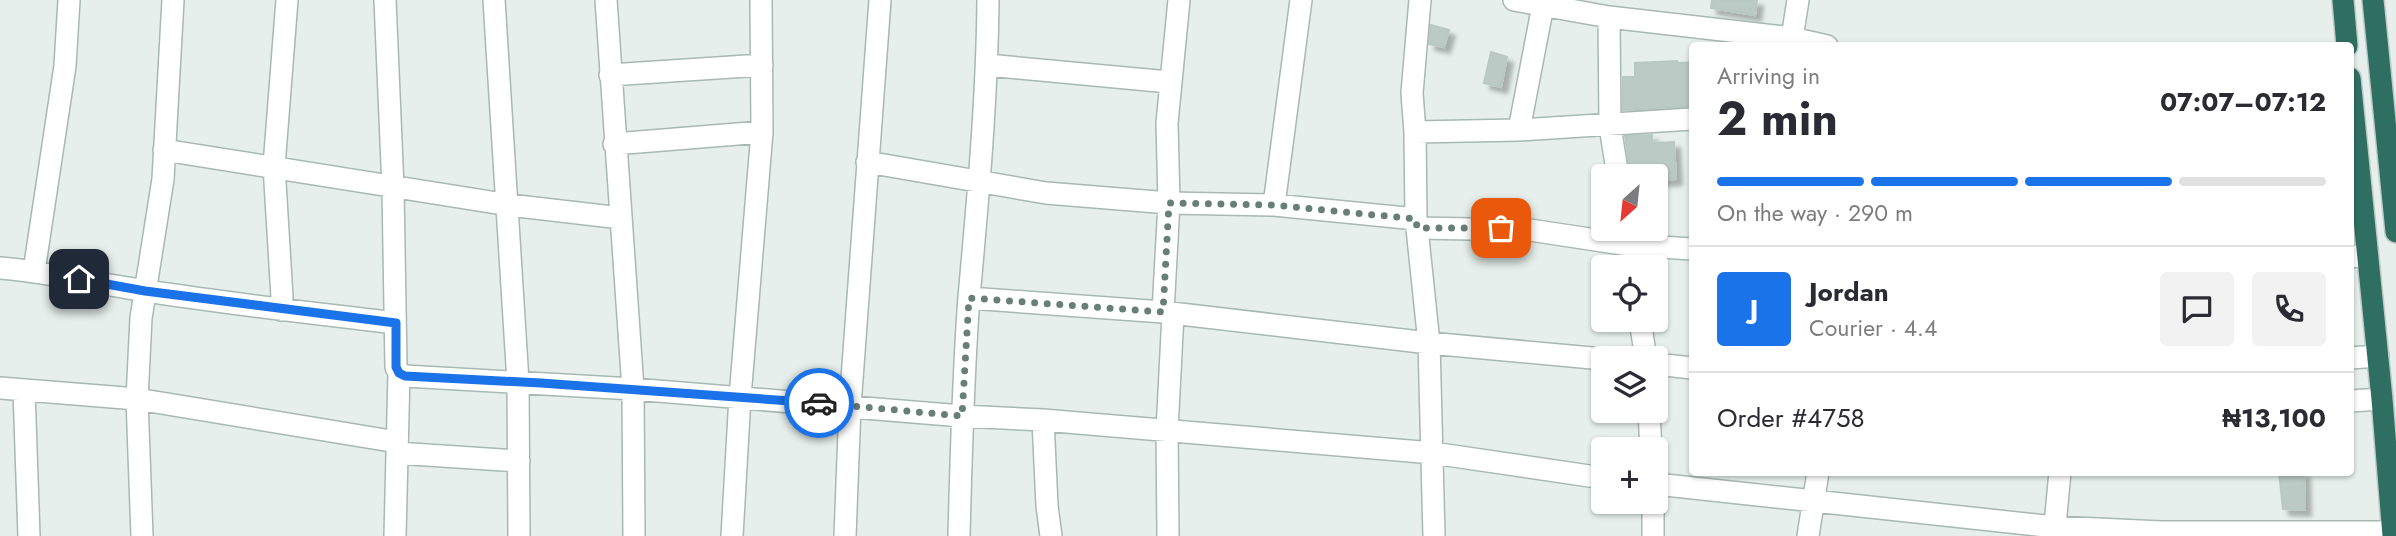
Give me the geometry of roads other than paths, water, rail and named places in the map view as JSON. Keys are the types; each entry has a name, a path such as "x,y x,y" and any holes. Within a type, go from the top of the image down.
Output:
{"highway":[{"path":"2343,0 2347,42"},
{"path":"2373,0 2396,232"},
{"path":"2354,161 2358,256 2378,356 2394,533"}],"street":[{"path":"34,271 65,66 69,0"},
{"path":"142,536 136,399 141,318 163,179 173,0"},
{"path":"281,310 274,166 287,0"},
{"path":"385,0 393,188 396,367 399,373 395,536"},
{"path":"494,0 509,205 518,382 519,536"},
{"path":"606,0 632,389 634,536"},
{"path":"732,536 740,397 762,132 761,0"},
{"path":"845,536 850,406 880,0"},
{"path":"959,536 969,298 988,65 988,0"},
{"path":"1168,536 1167,123 1179,0"},
{"path":"1274,205 1301,0"},
{"path":"1420,0 1412,93 1417,223 1429,343 1434,536"},
{"path":"1514,0 1544,3 1609,17 1810,42"},
{"path":"1792,38 1798,0"},
{"path":"1519,130 1544,3"},
{"path":"1609,17 1610,126 1616,164"},
{"path":"610,75 762,65"},
{"path":"988,65 1169,82"},
{"path":"1415,132 1610,126 1689,119"},
{"path":"614,144 762,132"},
{"path":"164,150 274,166 393,188 621,218"},
{"path":"867,162 1046,193 1169,203 1274,205 1417,223 1591,234"},
{"path":"1655,242 1689,248"},
{"path":"0,268 281,310 396,323"},
{"path":"969,298 1168,313 1429,343 1591,358"},
{"path":"2354,358 2378,356"},
{"path":"1668,365 1689,368"},
{"path":"399,373 405,376 632,389 962,416 1043,420 1433,453 1591,476"},
{"path":"0,388 136,399 397,447 519,461"},
{"path":"24,390 29,536"},
{"path":"2354,401 2382,399"},
{"path":"1043,420 1051,536"},
{"path":"1808,536 1817,476"},
{"path":"2055,531 2060,476"},
{"path":"1668,485 2055,531 2394,533"},
{"path":"1653,514 1653,536"}]}
